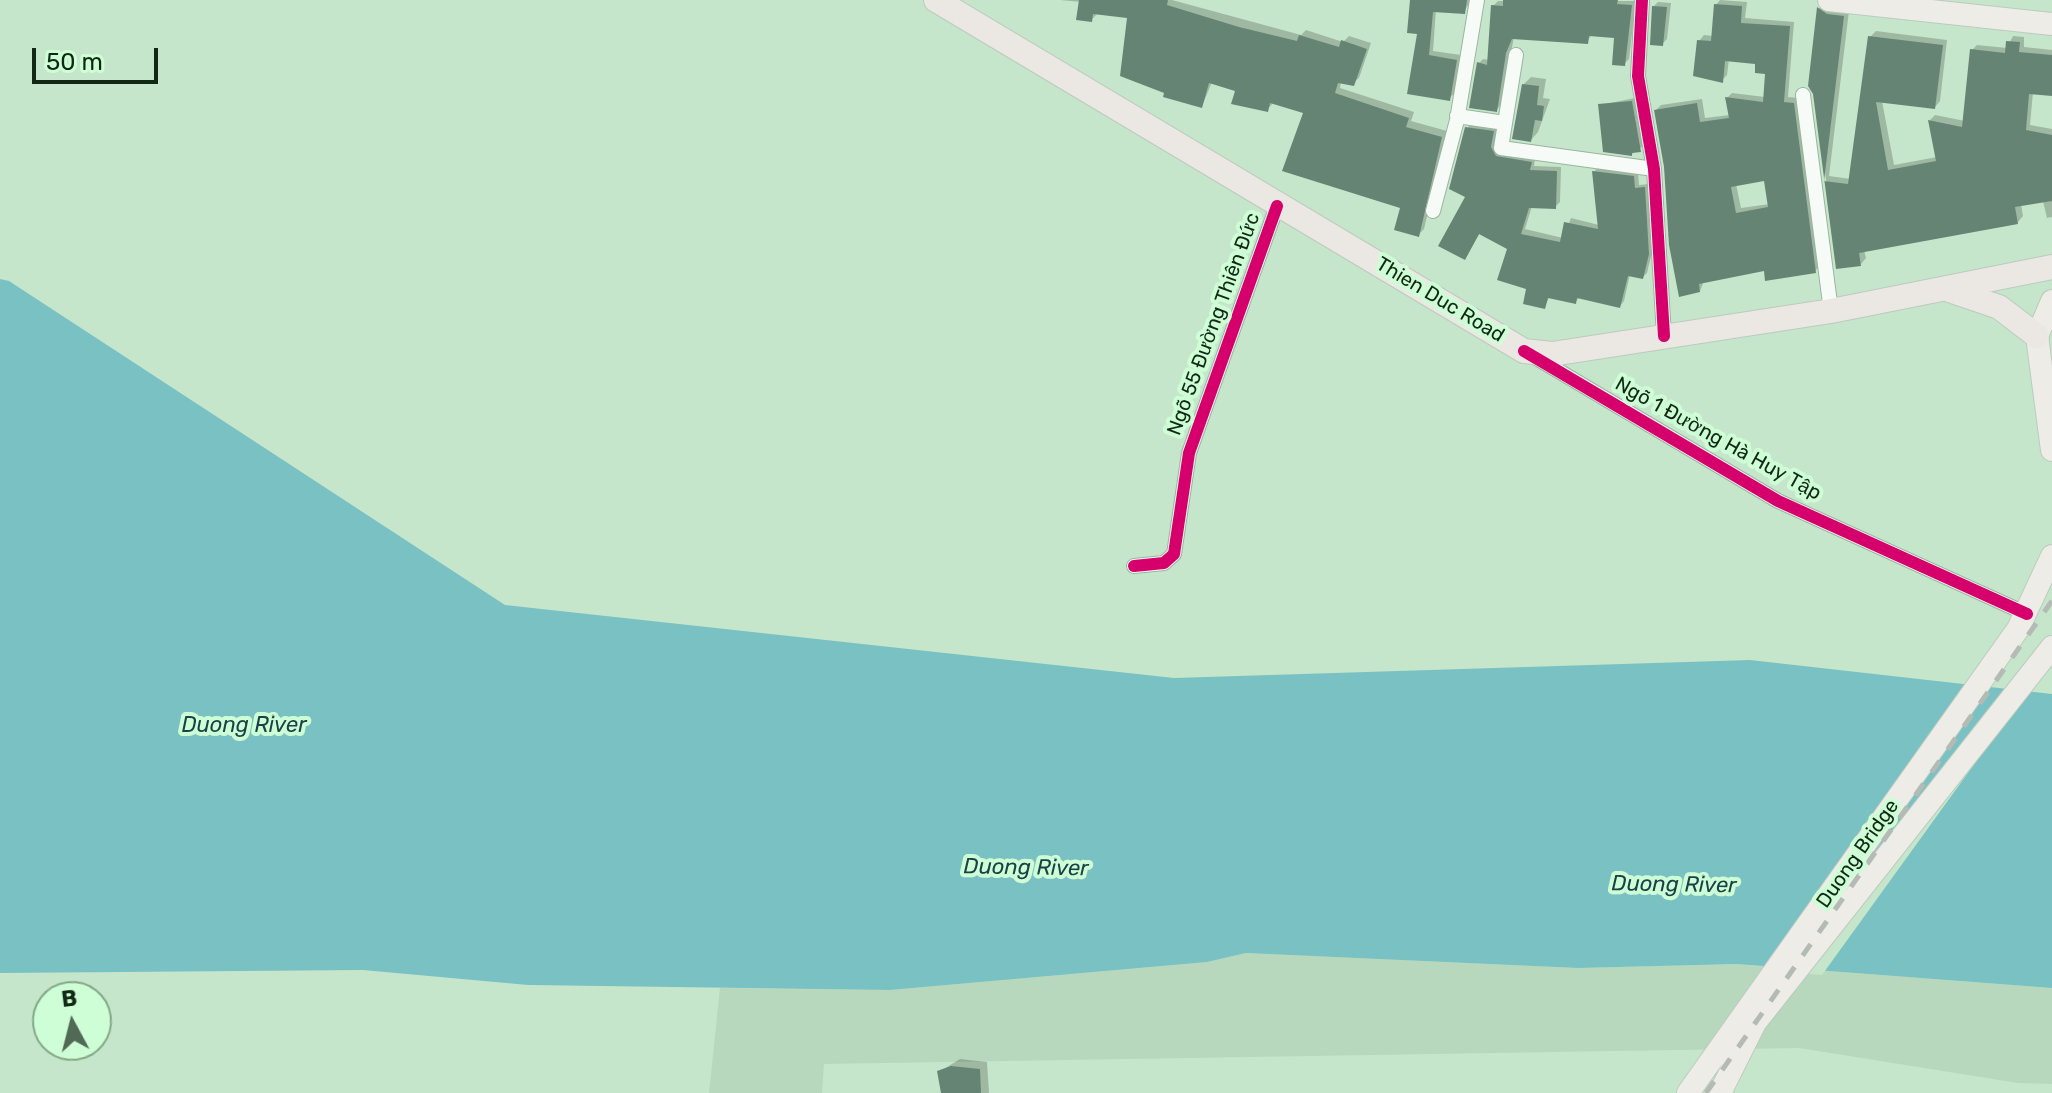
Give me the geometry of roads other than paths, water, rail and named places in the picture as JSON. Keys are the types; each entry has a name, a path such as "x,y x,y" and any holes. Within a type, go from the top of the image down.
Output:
{"highway":[{"name":"Thien Duc Road","path":"936,0 1524,351 1552,354 1831,311 2052,267"},
{"path":"1943,289 1999,307 2037,336"}],"main road":[{"path":"1829,0 2052,24"},
{"path":"2052,301 2037,336 2052,450"},
{"name":"Duong Bridge","path":"1688,1093 2027,614 2052,556"},
{"name":"Duong Bridge","path":"1720,1093 1755,1023 2052,647"}],"street":[{"path":"1433,211 1457,116 1477,0"},
{"path":"1642,0 1638,76 1654,169 1664,336"},
{"path":"1516,55 1501,148 1654,169"},
{"path":"1803,95 1831,311"},
{"path":"1457,116 1505,123"},
{"name":"Ngõ 55 Đường Thiên Đức","path":"1134,566 1164,563 1174,554 1189,453 1277,206"},
{"name":"Ngõ 1 Đường Hà Huy Tập","path":"1524,351 1778,501 2027,614"}],"water":[{"name":"Duong River","path":"0,279 9,281 505,605 1174,678 1750,660 2052,694 2052,988 1737,964 1578,968 1246,953 1207,962 890,990 528,985 363,970 0,973"}],"railway":[{"path":"1706,1093 2052,601"}]}
